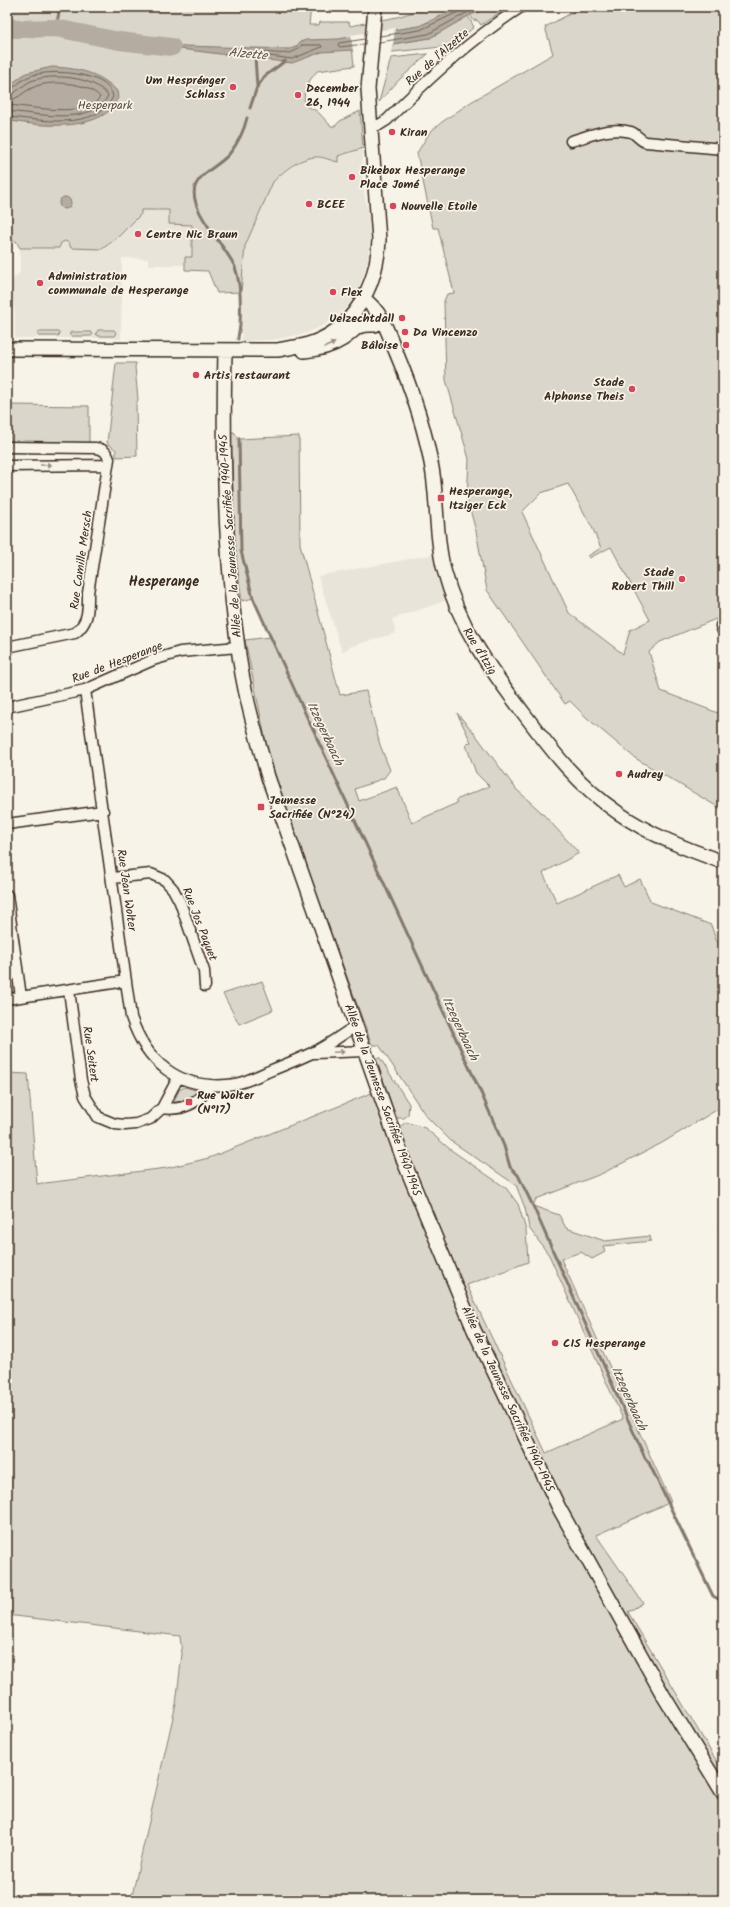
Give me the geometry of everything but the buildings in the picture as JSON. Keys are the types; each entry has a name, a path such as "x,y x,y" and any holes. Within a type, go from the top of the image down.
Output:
{"main road":[{"path":"278,350 306,345 325,337 342,325 357,311 373,278 378,255 379,240 368,88 375,7"},
{"name":"Rue d'Itzig","path":"364,298 381,315 411,388 426,437 432,468 444,569 454,603 468,634 489,668 560,762 590,791 616,812 641,828 675,845 723,862"},
{"name":"Rue d'Itzig","path":"357,311 390,337"},
{"path":"7,349 306,351 325,348 343,339 357,326 375,325"},
{"name":"Allée de la Jeunesse Sacrifiée 1940-1945","path":"225,351 224,426 229,544 238,647 252,718 268,777 404,1162 474,1330 559,1508 663,1694 723,1793"}],"street":[{"name":"Rue de l'Alzette","path":"370,125 379,125 387,120 427,80 458,54 521,7"},
{"path":"571,141 605,131 630,131 641,141 646,142 723,149"},
{"path":"7,447 95,448 101,449 106,453 109,459 108,465 7,466"},
{"name":"Rue Camille Mersch","path":"7,647 75,633 83,626 88,606 88,593 97,524 101,515 108,465"},
{"path":"723,621 721,626 723,631"},
{"name":"Rue de Hesperange","path":"7,706 85,690 153,660 173,654 238,647"},
{"name":"Rue Jean Wolter","path":"85,690 132,1017 141,1041 157,1062 178,1078 210,1085 228,1085 245,1082 313,1053 356,1026"},
{"path":"7,824 103,811"},
{"name":"Rue Jos Paquet","path":"112,878 151,874 165,880 174,889 204,971 205,986"},
{"path":"7,895 21,997"},
{"path":"7,999 126,981"},
{"name":"Rue Seitert","path":"69,990 84,1096 98,1117 115,1124 136,1124 150,1119 162,1108"},
{"name":"Rue Jean Wolter","path":"313,1053 365,1051"},
{"path":"178,1078 162,1108 170,1110 188,1106 202,1097 210,1085"}],"shaded area":[{"path":"363,148 362,173 364,193 369,216 370,239 368,261 357,293 349,305 338,315 324,325 307,333 273,340 242,341 241,292 245,246 273,182 280,174 302,161 317,157 336,162 338,156"},
{"path":"141,210 169,210 192,224 192,258 185,258 185,265 148,265 148,259 122,258 121,339 15,338 15,313 11,286 13,278 20,273 20,248 59,248 61,243 65,241 71,246"},
{"path":"436,554 445,601 392,619 396,633 352,646 342,652 318,576"}],"green space":[{"name":"Hesperpark","path":"7,7 311,7 309,25 319,25 320,22 349,22 350,26 397,17 430,7 461,7 419,26 351,37 354,66 317,71 306,87 304,96 306,106 317,111 331,126 335,126 340,121 360,111 363,148 338,156 338,162 320,157 313,157 300,161 277,177 273,182 245,246 241,292 217,293 208,271 185,270 185,257 192,257 192,225 169,224 169,210 141,210 141,214 117,238 102,249 71,248 69,243 65,241 61,243 59,248 20,248 16,241 7,241"},
{"path":"491,7 508,7 481,25 477,20 474,21 470,15"},
{"path":"583,7 723,7 723,616 660,642 649,652 661,691 723,715 723,810 635,758 587,718 570,701 565,704 487,590 476,531 467,499 469,459 446,380 444,301 447,294 454,293 438,228 433,228 417,153 430,132 442,122 471,102 553,54 545,27","holes":["568,484 592,527 601,548 588,556 589,558 611,547 650,620 630,630 623,654 569,613 522,512 541,493"]},
{"path":"468,16 474,27 452,46 392,52 393,44 430,38"},
{"path":"428,54 399,80 379,102 391,58"},
{"path":"98,330 114,330 116,333 114,336 98,336 96,334"},
{"path":"39,332 58,332 60,334 58,336 39,336 37,334"},
{"path":"71,332 91,332 93,334 91,336 71,336 69,334"},
{"path":"116,363 136,363 135,367 138,400 136,404 137,456 116,457 116,450 107,443"},
{"path":"9,405 89,406 89,444 10,444"},
{"path":"231,432 234,432 239,439 299,436 300,544 340,695 366,691 380,745 390,770 384,778 355,789 359,801 397,787 412,823 457,803 456,800 489,786 476,773 466,745 471,742 457,713 475,734 516,789 541,812 579,853 543,873 557,903 618,875 624,887 640,879 651,902 711,925 716,940 723,947 723,1106 662,1143 601,1174 536,1199 533,1206 559,1215 566,1228 605,1241 650,1236 651,1241 603,1246 605,1252 592,1259 581,1252 561,1259 671,1502 596,1535 643,1603 628,1612 723,1772 723,1900 131,1900 176,1704 182,1654 180,1636 7,1615 7,1073 28,1074 37,1184 167,1168 209,1158 374,1092 388,1129 400,1127 406,1122 425,1128 451,1150 506,1188 518,1204 526,1230 528,1262 467,1285 546,1453 623,1419 549,1255 529,1228 525,1208 516,1185 451,1141 426,1116 379,1045 372,1045 285,808 267,747 245,640 270,637 253,598 242,601 235,552"},
{"path":"262,981 273,1010 239,1024 223,994"},
{"path":"376,1058 380,1058 409,1104 408,1115 404,1118 396,1118"},
{"path":"185,1087 199,1091 199,1095 178,1104 174,1103 179,1090"}],"water":[{"name":"Alzette","path":"461,7 491,7 470,15 430,38 353,50 322,52 292,63 148,45 290,49 306,40 338,39 419,26"},
{"path":"52,67 70,68 95,75 103,79 117,91 118,98 109,111 87,122 45,125 7,120 7,87 26,73"},
{"path":"65,197 69,199 71,203 69,207 65,209 61,207 59,203 61,199"}],"pier":[{"path":"395,28 393,46 353,52 351,35"}],"waterway":[{"path":"56,28 60,7"},
{"name":"Alzette","path":"7,26 15,29 56,28 119,41 172,47"},
{"name":"Itzegerbaach","path":"250,108 257,87 255,57"},
{"path":"257,87 265,76 285,61"},
{"name":"Itzegerbaach","path":"238,339 240,326 240,303 235,267 202,217 194,196 195,187 201,177 226,157 233,149 247,118"},
{"name":"Itzegerbaach","path":"239,439 241,551 253,598 482,1095 504,1146 510,1167 518,1175 533,1206 645,1458 649,1463 713,1596 722,1601 723,1606"}],"place":[{"name":"Um Hesprénger Schlass","path":"233,87"},
{"name":"December 26, 1944","path":"298,95"},
{"name":"Kiran","path":"392,132"},
{"name":"Bikebox Hesperange Place Jomé","path":"352,177"},
{"name":"BCEE","path":"309,204"},
{"name":"Nouvelle Etoile","path":"393,206"},
{"name":"Centre Nic Braun","path":"138,234"},
{"name":"Administration communale de Hesperange","path":"40,283"},
{"name":"Flex","path":"333,292"},
{"name":"Uelzechtdall","path":"402,318"},
{"name":"Da Vincenzo","path":"405,332"},
{"name":"Bâloise","path":"406,345"},
{"name":"Artis restaurant","path":"196,375"},
{"name":"Stade Alphonse Theis","path":"632,389"},
{"name":"Hesperange, Itziger Eck","path":"441,498"},
{"name":"Stade Robert Thill","path":"682,579"},
{"name":"Audrey","path":"619,774"},
{"name":"Jeunesse Sacrifiée (N°24)","path":"261,807"},
{"name":"Rue Wolter (N°17)","path":"189,1102"},
{"name":"CIS Hesperange","path":"555,1343"}],"district":[{"name":"Hesperange","path":"164,581"}]}
